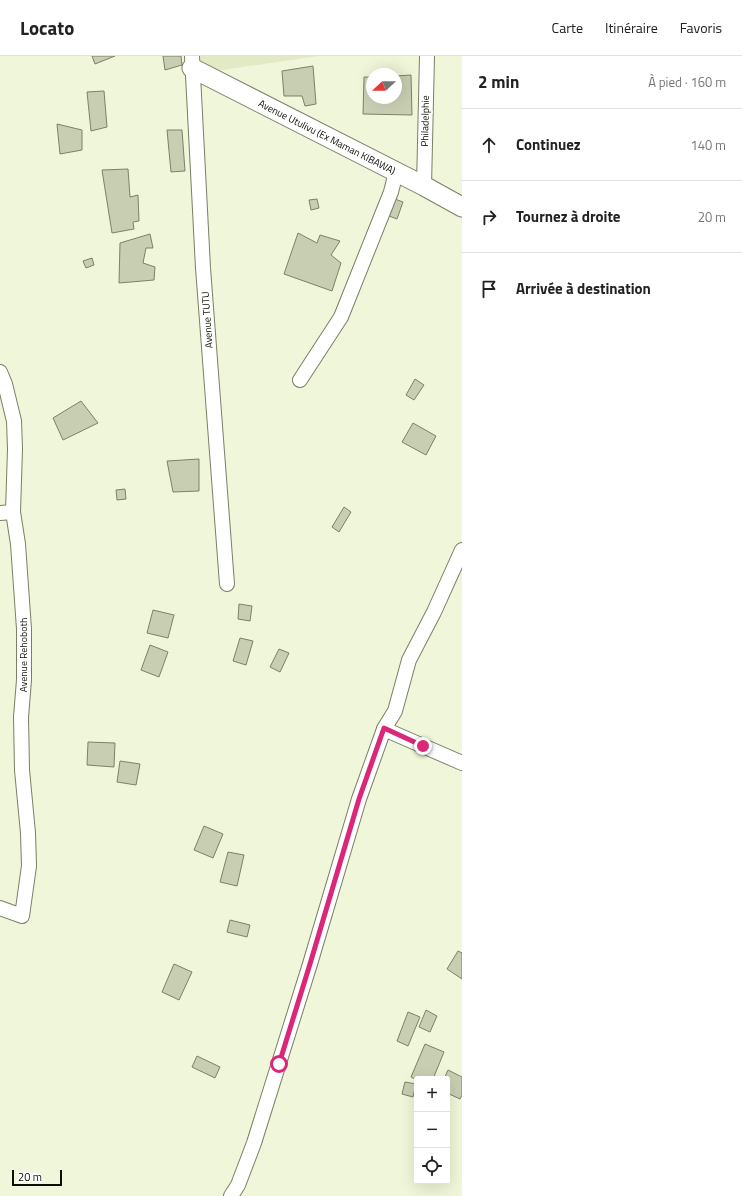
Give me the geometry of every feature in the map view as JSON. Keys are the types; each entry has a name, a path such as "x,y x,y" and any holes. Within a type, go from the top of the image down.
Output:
{"street":[{"name":"Philadelphie","path":"424,186 427,56"},
{"name":"Avenue Utulivu (Ex Maman KIBAWA)","path":"192,62 462,207"},
{"name":"Avenue TUTU","path":"192,62 203,268 227,584"},
{"path":"300,380 341,318 391,192 396,172"},
{"name":"Avenue Rehoboth","path":"0,372 5,384 14,421 15,449 6,512 18,544 24,629 24,680 21,717 22,770 28,833 29,866 22,916 0,908"},
{"path":"231,1196 238,1185 254,1143 310,964 359,799 384,728 394,711 409,660 434,612 462,550"},
{"path":"384,728 462,763"}],"shaded area":[{"path":"200,56 318,56 216,71 201,67"}],"building":[{"path":"92,56 115,56 95,64"},
{"path":"163,56 181,56 182,65 165,70"},
{"path":"313,66 316,104 305,106 302,96 284,96 282,71"},
{"path":"411,75 412,115 363,114 364,77 366,77 366,104 402,104 402,76"},
{"path":"104,91 107,127 91,131 87,92"},
{"path":"57,124 82,130 82,150 60,154"},
{"path":"167,130 182,130 185,171 171,172"},
{"path":"128,169 130,197 138,195 139,221 133,222 134,229 112,233 102,170"},
{"path":"317,199 319,208 311,210 309,200"},
{"path":"395,199 403,202 397,219 389,216"},
{"path":"298,233 317,243 320,235 340,241 331,255 341,263 332,291 284,274"},
{"path":"150,234 153,248 146,248 143,263 155,267 154,280 119,283 120,243"},
{"path":"92,258 94,265 86,268 83,261"},
{"path":"415,379 424,385 414,400 406,395"},
{"path":"81,401 98,423 63,440 53,418"},
{"path":"413,423 436,436 426,455 402,442"},
{"path":"199,459 199,491 173,492 167,461"},
{"path":"125,489 126,499 117,500 116,490"},
{"path":"344,507 351,512 339,532 332,527"},
{"path":"239,604 252,606 250,621 238,619"},
{"path":"153,610 174,615 168,638 147,633"},
{"path":"240,638 253,641 246,665 233,661"},
{"path":"150,645 168,652 159,677 141,670"},
{"path":"279,649 289,653 280,672 270,667"},
{"path":"88,742 115,743 114,767 87,765"},
{"path":"120,761 140,764 136,785 117,782"},
{"path":"204,826 223,834 213,858 194,850"},
{"path":"228,852 244,855 237,886 220,882"},
{"path":"230,920 250,925 247,937 227,932"},
{"path":"458,951 462,953 462,979 447,969"},
{"path":"174,964 192,972 179,1000 162,992"},
{"path":"426,1010 437,1016 430,1032 419,1027"},
{"path":"408,1012 420,1017 408,1046 397,1041"},
{"path":"425,1044 444,1052 434,1076 414,1076 414,1078 411,1077"},
{"path":"197,1056 220,1067 215,1078 192,1067"},
{"path":"448,1070 462,1077 462,1095 460,1099 450,1094 450,1076 445,1076"},
{"path":"405,1082 414,1084 413,1097 402,1094"}],"route":[{"path":"279,1064 359,799 384,728 423,746"}]}
